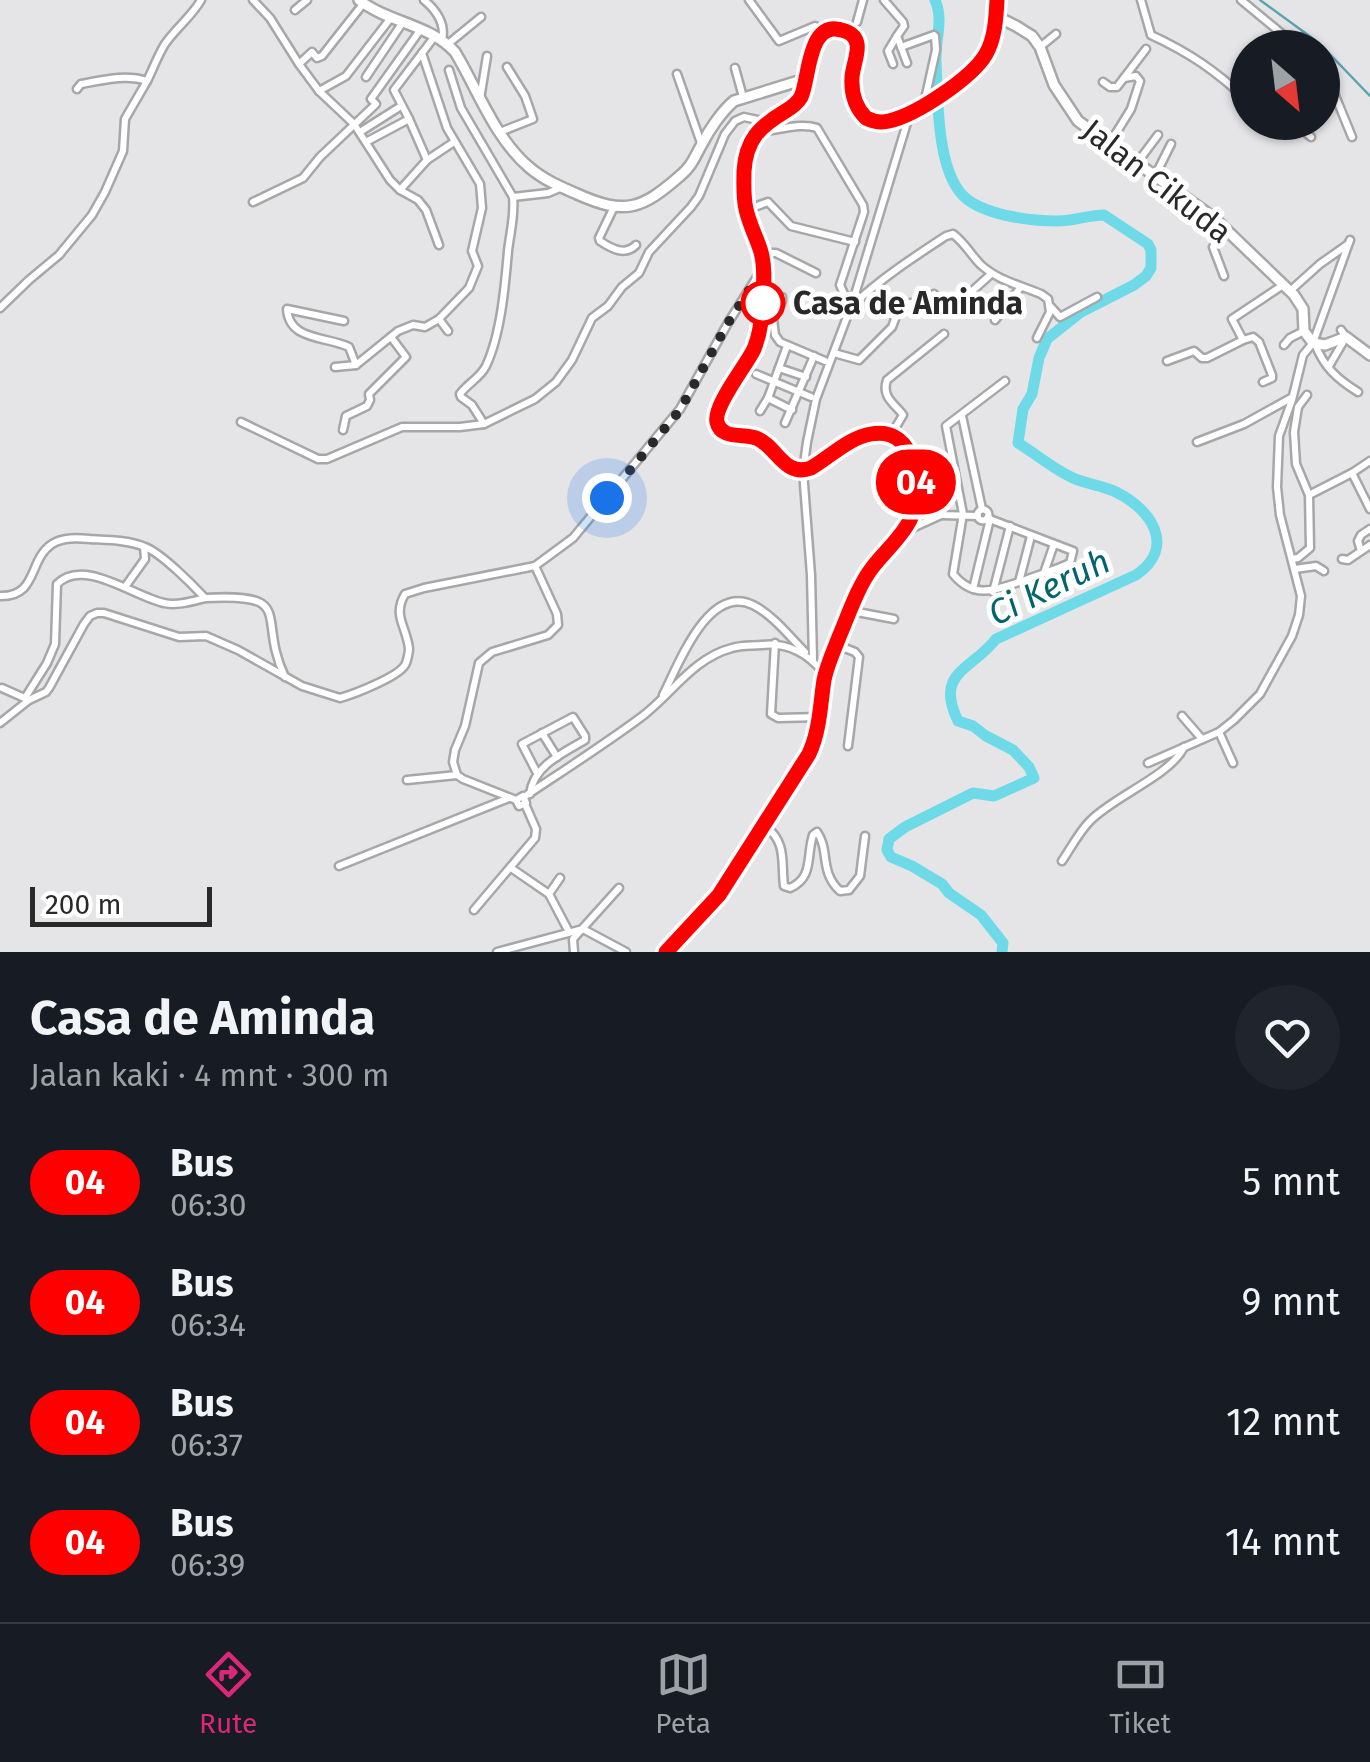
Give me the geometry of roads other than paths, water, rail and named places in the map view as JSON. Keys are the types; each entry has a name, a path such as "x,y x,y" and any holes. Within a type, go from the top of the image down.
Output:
{"highway":[{"path":"666,952 719,895 809,754 821,716 825,674 836,645 870,570 902,532 918,488 907,448 891,436 878,433 862,437 803,471 784,465 770,447 756,438 725,433 716,422 720,406 743,371 761,328 764,267 746,210 744,167 750,146 763,126 797,102 812,48 828,31 839,29 855,38 858,56 852,71 852,95 866,118 884,122 948,91 977,66 991,42 997,0"}],"street":[{"path":"0,308 59,255 92,214 124,151 125,119 164,46 200,0"},
{"path":"253,0 270,18 319,90 354,124 390,180 426,210 439,244"},
{"path":"295,10 307,0"},
{"path":"424,0 437,12 443,26 442,40"},
{"path":"749,0 780,42 815,26 828,31"},
{"path":"857,22 863,0"},
{"path":"884,0 904,26 888,51 893,64"},
{"path":"1141,0 1151,35 1173,44 1230,85"},
{"path":"1241,0 1277,30"},
{"path":"299,64 312,52 318,58 322,56 362,2 390,19 442,40 459,59 500,132 532,170 560,188 626,208 651,198 684,173 727,107 743,96 805,79"},
{"path":"427,160 394,90 422,53 481,16"},
{"name":"Jalan Cikuda","path":"996,16 1032,36 1074,117 1214,218 1299,300 1304,331 1314,343"},
{"path":"319,90 346,76 390,19"},
{"path":"366,77 403,22"},
{"path":"253,202 303,178 376,104 370,98 421,29"},
{"path":"1040,48 1056,34"},
{"path":"897,36 907,63"},
{"path":"901,47 935,36 936,50 925,104"},
{"path":"1103,82 1117,87 1146,50"},
{"path":"335,367 356,365 407,327 425,327 439,319 469,288 478,266 472,252 482,193 476,175 454,142 422,53"},
{"path":"480,99 487,56"},
{"path":"500,132 533,119 507,67"},
{"path":"735,68 743,96"},
{"path":"449,70 461,108 513,198 506,288 493,347 481,374 460,394 484,424"},
{"path":"676,74 702,144"},
{"path":"1110,142 1131,109 1140,81 1136,76 1124,78"},
{"path":"77,89 81,84 99,80 135,77 147,81"},
{"path":"360,132 401,106"},
{"path":"1340,108 1352,137"},
{"path":"814,660 803,471 816,399 852,304 911,112"},
{"path":"241,422 327,460 402,427 484,424 535,400 566,371 592,318 639,273 649,252 699,196 725,134 744,116 776,131 804,125 821,132 864,212 840,285 852,304"},
{"path":"366,142 409,119"},
{"path":"1136,164 1158,135"},
{"path":"400,190 427,160 454,142"},
{"path":"1155,176 1171,144"},
{"path":"513,198 560,188"},
{"path":"746,210 768,202 791,226 855,242"},
{"path":"614,207 599,240 623,252 636,245"},
{"path":"1224,276 1212,247 1218,237 1229,232"},
{"path":"852,304 876,283 953,234 991,274 1041,294 1060,316 1096,297"},
{"path":"1148,763 1219,732 1260,694 1292,636 1300,596 1280,515 1279,436 1303,354 1314,343 1349,242 1286,288 1232,320 1243,340"},
{"path":"761,253 776,253 816,273"},
{"path":"2,688 27,698 46,692 84,624 97,613 179,636 206,636 302,686 340,698 394,674 406,664 409,648 398,612 405,594 536,566 573,538 689,396 764,267"},
{"path":"958,304 991,274"},
{"path":"994,320 1022,287"},
{"path":"764,293 782,297 774,320 780,342 825,361"},
{"path":"834,354 859,360 892,327 898,311 934,294"},
{"path":"1037,338 1050,306"},
{"path":"344,321 287,308 290,321 299,332 349,347 356,365"},
{"path":"439,319 448,331"},
{"path":"1284,345 1304,331"},
{"path":"1314,343 1325,345 1344,333"},
{"path":"1344,333 1370,355"},
{"path":"1330,366 1344,333"},
{"path":"891,436 903,415 887,397 886,380 944,334"},
{"path":"343,430 346,416 367,406 370,394 405,358 391,337"},
{"path":"1167,361 1194,351 1207,358 1243,340 1256,338 1272,375 1263,382"},
{"path":"1314,343 1332,374 1358,392"},
{"path":"760,411 787,346"},
{"path":"786,423 814,356"},
{"path":"779,368 806,377"},
{"path":"756,374 811,397"},
{"path":"988,519 1073,550 1070,563 993,592 974,588 953,574 963,514 945,429 1005,381"},
{"path":"1292,559 1310,548 1309,495 1296,464 1294,432 1298,407 1306,396"},
{"path":"1197,442 1244,424 1292,397"},
{"path":"768,398 792,410"},
{"path":"962,416 980,513"},
{"path":"1309,495 1370,461"},
{"path":"1352,473 1370,509"},
{"path":"918,488 941,514"},
{"path":"902,532 941,514 987,511 974,588"},
{"path":"993,592 1010,526"},
{"path":"1361,551 1360,535 1370,529"},
{"path":"1019,582 1031,536"},
{"path":"0,596 25,588 47,548 73,538 144,546 205,598"},
{"path":"1044,573 1054,544"},
{"path":"1342,559 1348,560 1370,544"},
{"path":"125,586 145,558 144,546"},
{"path":"457,775 455,750 465,726 479,662 492,652 548,635 558,625 536,566"},
{"path":"1295,569 1316,566 1324,570"},
{"path":"0,723 27,698 48,664 56,644 56,595 60,580 78,573 169,604 205,598 253,598 264,604 272,618 276,655 286,678"},
{"path":"659,704 694,633 713,611 729,602 748,602 765,612 825,674"},
{"path":"851,610 894,618"},
{"path":"339,866 521,799 602,746 659,704 692,668 726,649 775,644 814,660"},
{"path":"775,644 771,714 778,718 821,716"},
{"path":"836,645 856,652 859,657 848,746"},
{"path":"521,799 536,773 585,740 573,716 522,744 536,773"},
{"path":"1182,716 1203,740"},
{"path":"1219,732 1233,764"},
{"path":"542,733 557,757"},
{"path":"1062,861 1090,821 1166,768 1179,757 1184,746"},
{"path":"407,780 457,775 521,799 536,833 531,844 474,910"},
{"path":"764,824 778,836 784,886 790,888 803,881 808,872 810,846 817,832 823,842 828,876 837,888 849,890 860,876 865,836"},
{"path":"511,868 548,894 569,932"},
{"path":"548,894 560,878"},
{"path":"574,952 574,940 619,888"},
{"path":"496,952 583,929 626,952"}],"waterway":[{"name":"Ci Keruh","path":"935,0 939,15 936,61 941,136 944,156 958,189 977,205 1012,217 1058,221 1104,215 1148,244 1151,250 1151,268 1146,276 1081,312 1047,339 1032,394 1023,409 1018,443 1071,477 1129,499 1149,518 1157,541 1155,553 1136,575 996,639 953,682 950,692 958,721 1013,750 1034,778 994,796 973,793 889,839 887,850 891,857 942,884 981,915 1003,943 1002,952"},
{"path":"1260,0 1319,43 1370,96"}],"place":[{"name":"Casa de Aminda","path":"763,303"}]}
